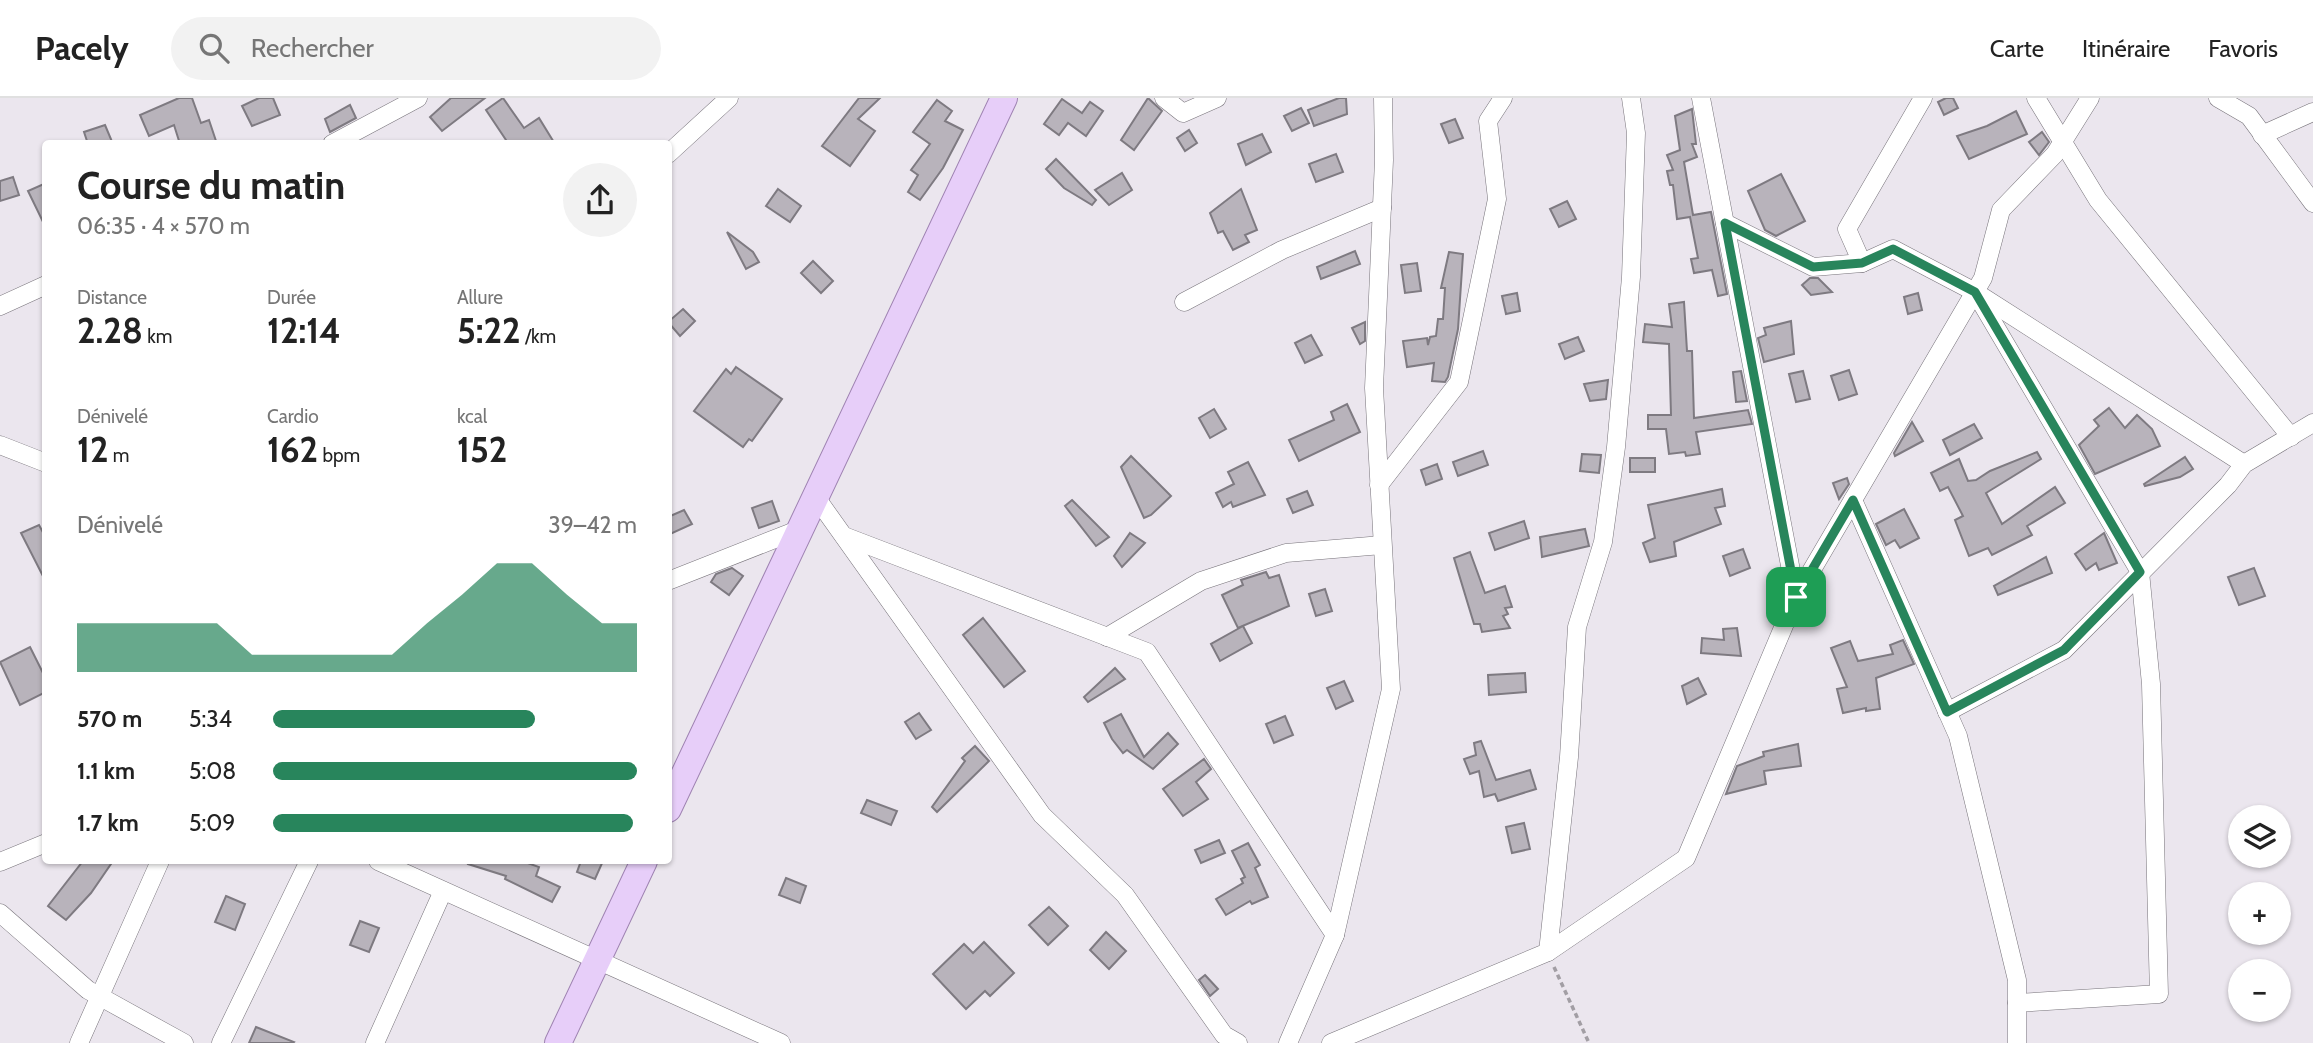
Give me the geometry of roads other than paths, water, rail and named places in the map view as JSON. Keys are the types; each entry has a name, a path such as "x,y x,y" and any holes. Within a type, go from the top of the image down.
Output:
{"main road":[{"path":"672,801 1004,98"},
{"path":"558,1043 643,864"}],"street":[{"path":"339,140 418,98"},
{"path":"672,150 729,98"},
{"path":"1164,98 1182,113 1217,98"},
{"path":"1288,1043 1335,934 1391,689 1374,388 1382,208 1383,98"},
{"path":"1379,485 1459,382 1497,199 1489,121 1503,98"},
{"path":"1548,952 1569,757 1577,627 1603,542 1616,447 1631,277 1636,133 1631,98"},
{"path":"1701,98 1796,597"},
{"path":"1862,263 1847,229 1923,98"},
{"path":"2036,98 2098,200 2291,437"},
{"path":"1331,1043 1548,952 1686,858 1796,597 1983,278 2001,210 2055,154 2090,98"},
{"path":"2218,98 2248,116 2313,203"},
{"path":"2263,135 2313,112"},
{"path":"1184,302 1282,250 1382,208"},
{"path":"1725,223 1813,267 1862,263 1893,249 1975,292 2244,464"},
{"path":"0,306 42,287"},
{"path":"1975,292 2140,572 2151,684 2159,994 2017,1003"},
{"path":"1947,712 2064,650 2228,485 2244,464 2313,424"},
{"path":"0,445 42,461"},
{"path":"815,496 1042,815 1125,895 1224,1035 1238,1043"},
{"path":"1853,500 1958,736 2017,980 2017,1043"},
{"path":"672,579 800,529"},
{"path":"844,536 1147,652 1335,934"},
{"path":"1107,637 1213,577 1286,553 1382,545"},
{"path":"0,862 42,845"},
{"path":"79,1043 159,864"},
{"path":"221,1043 308,864"},
{"path":"384,864 781,1043"},
{"path":"375,1043 443,891"},
{"path":"0,913 100,997 184,1043"}]}
